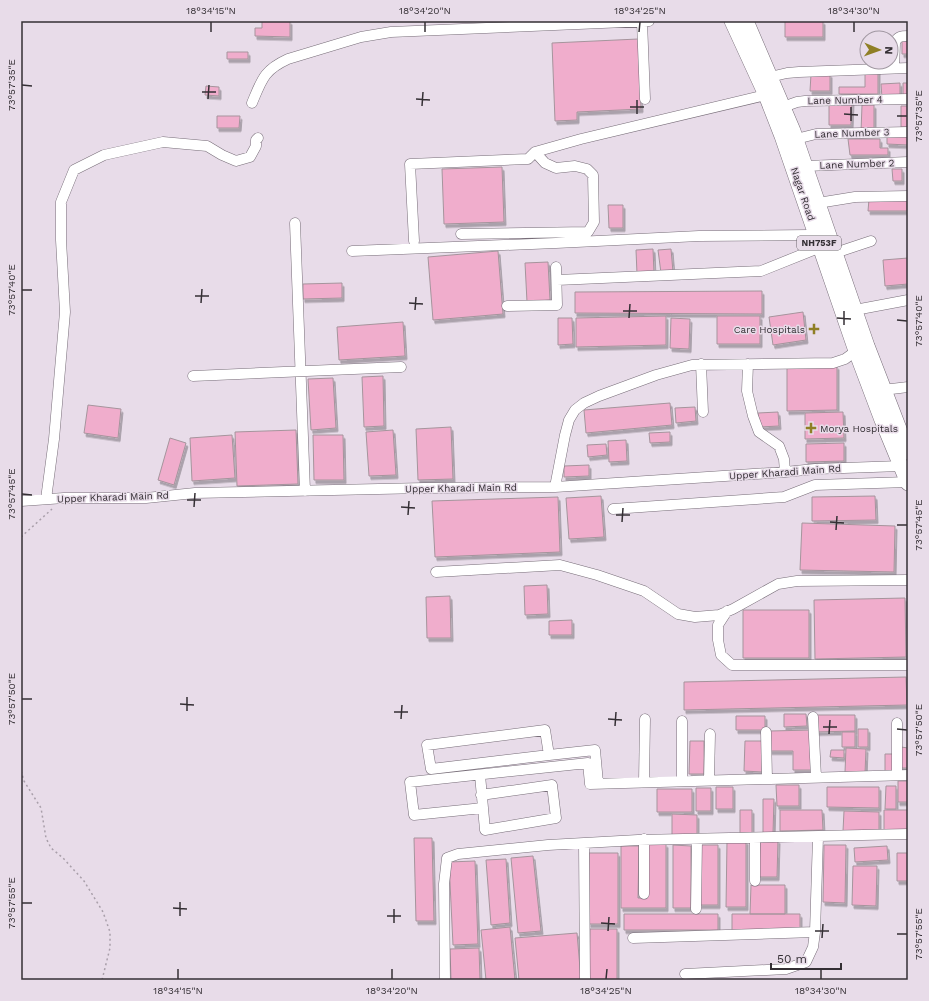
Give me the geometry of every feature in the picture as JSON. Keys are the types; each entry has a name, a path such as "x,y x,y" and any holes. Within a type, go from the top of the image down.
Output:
{"highway":[{"name":"Nagar Road","path":"732,21 756,60 770,76 783,107 806,166 855,310 908,452"},
{"name":"Nagar Road","path":"746,21 766,95 782,136 856,350 908,482"}],"street":[{"path":"642,21 645,99"},
{"path":"252,103 262,78 268,71 278,64 288,59 361,37 391,32 465,25 649,21"},
{"path":"770,76 799,72 859,69"},
{"path":"414,241 410,164 528,159 535,152 581,138 766,95"},
{"name":"Lane Number 4","path":"783,107 805,101 908,99"},
{"name":"Lane Number 3","path":"796,139 816,134 908,132"},
{"path":"46,499 54,439 65,312 61,240 61,202 74,170 104,155 163,142 207,146 236,161 250,157 256,146 256,140 258,138"},
{"path":"461,234 588,232 594,222 593,175 586,169 575,166 556,168 546,163 535,152"},
{"name":"Lane Number 2","path":"806,166 908,162"},
{"path":"818,203 855,197 908,196"},
{"path":"295,223 306,491"},
{"path":"352,251 698,236 809,235 819,242 761,271 557,280"},
{"path":"835,252 871,241"},
{"path":"507,306 557,305 556,268"},
{"path":"855,310 908,300"},
{"path":"555,487 569,420 575,410 584,403 599,396 692,364 833,363 845,359 856,350"},
{"path":"700,364 703,412"},
{"path":"748,364 747,391 753,416 759,432 779,446 784,459 785,472"},
{"path":"193,376 401,367"},
{"path":"884,390 908,387"},
{"name":"Upper Kharadi Main Rd","path":"21,501 64,498 146,498 195,493 555,487 815,469 901,466"},
{"path":"613,509 784,497 815,485 908,482"},
{"path":"436,572 560,565 597,575 644,591 678,614 695,617 719,615 778,584 797,581 908,580"},
{"path":"727,611 718,625 718,640 721,655 732,665 908,665"},
{"path":"813,717 816,777"},
{"path":"644,782 645,719"},
{"path":"682,721 682,781"},
{"path":"897,723 897,775"},
{"path":"549,755 545,730 427,745 430,769 595,750 598,783"},
{"path":"766,732 767,778"},
{"path":"709,780 710,734"},
{"path":"483,808 414,815 410,782 588,763 590,784 908,775"},
{"path":"480,775 481,795 485,830 556,818 552,785 481,795"},
{"path":"445,980 444,884 447,858 458,854 644,839 818,837 908,834"},
{"path":"685,974 786,969 806,962 813,948 815,932 818,837"},
{"path":"755,838 755,881"},
{"path":"644,839 644,894"},
{"path":"696,909 697,839"},
{"path":"584,843 585,980"},
{"path":"632,938 815,932"}],"path":[{"path":"21,537 64,498"},
{"path":"21,771 24,781 41,808 46,838 51,848 84,880 103,912 110,932 110,948 102,980"}],"building":[{"path":"262,21 290,21 290,37 255,36 255,28 262,28"},
{"path":"785,21 823,21 823,37 785,37"},
{"path":"638,39 641,109 577,112 577,120 555,121 552,43"},
{"path":"902,41 908,41 908,54 902,54"},
{"path":"227,52 248,52 248,59 227,59"},
{"path":"865,70 878,70 878,94 839,94 839,87 865,87"},
{"path":"811,74 830,74 830,91 810,91"},
{"path":"900,83 900,98 882,98 881,84"},
{"path":"903,83 908,83 908,96 903,96"},
{"path":"206,86 219,87 219,96 205,95"},
{"path":"829,100 852,101 851,125 829,125"},
{"path":"862,105 874,105 874,132 861,132"},
{"path":"901,106 908,106 908,127 901,127"},
{"path":"217,116 240,116 239,128 217,128"},
{"path":"887,134 908,134 908,145 887,144"},
{"path":"848,139 880,139 880,148 888,148 888,155 850,155"},
{"path":"502,167 504,222 444,224 442,169"},
{"path":"892,169 902,169 902,181 893,181"},
{"path":"869,199 907,200 907,211 868,211"},
{"path":"608,205 623,205 623,228 609,228"},
{"path":"653,249 654,273 637,274 636,250"},
{"path":"671,249 673,272 661,273 658,250"},
{"path":"498,251 503,314 433,320 428,257"},
{"path":"908,258 908,284 885,286 883,260"},
{"path":"548,262 550,300 527,302 525,263"},
{"path":"342,283 342,298 303,299 303,284"},
{"path":"762,291 762,314 575,313 575,292"},
{"path":"803,312 806,340 773,345 769,317"},
{"path":"666,316 666,345 576,347 576,318"},
{"path":"717,316 760,316 760,344 717,344"},
{"path":"558,318 572,318 573,344 558,345"},
{"path":"671,318 690,319 689,349 670,348"},
{"path":"403,322 405,356 339,360 337,327"},
{"path":"837,366 837,410 787,411 787,367"},
{"path":"383,376 384,426 364,427 362,377"},
{"path":"333,378 336,428 311,430 308,379"},
{"path":"670,403 672,425 586,433 584,410"},
{"path":"88,405 121,409 118,438 84,433"},
{"path":"695,407 696,421 676,423 675,408"},
{"path":"778,412 779,426 759,427 758,413"},
{"path":"843,412 844,438 805,439 805,413"},
{"path":"451,427 453,479 418,480 416,429"},
{"path":"296,430 298,484 237,486 235,432"},
{"path":"393,430 396,475 369,476 366,432"},
{"path":"670,432 670,442 650,443 649,433"},
{"path":"232,435 235,478 192,481 190,438"},
{"path":"313,435 343,435 344,480 314,480"},
{"path":"170,438 186,443 174,485 158,480"},
{"path":"626,440 627,461 609,462 608,441"},
{"path":"844,443 844,461 806,462 806,444"},
{"path":"606,444 607,455 588,457 587,445"},
{"path":"589,465 589,476 564,477 564,466"},
{"path":"601,496 604,537 569,539 566,498"},
{"path":"875,496 876,520 812,521 812,497"},
{"path":"558,497 560,552 435,557 432,501"},
{"path":"802,523 895,526 894,572 800,570"},
{"path":"547,585 548,614 525,615 524,586"},
{"path":"450,596 451,638 427,638 426,597"},
{"path":"905,598 906,657 815,659 814,600"},
{"path":"743,610 809,610 809,658 743,658"},
{"path":"572,620 572,635 549,635 549,621"},
{"path":"906,677 907,705 684,710 684,682"},
{"path":"784,714 806,714 807,726 784,727"},
{"path":"815,715 855,715 855,731 815,732"},
{"path":"736,716 765,716 765,730 736,730"},
{"path":"858,729 868,729 868,747 858,747"},
{"path":"812,730 812,770 793,770 793,751 770,751 770,731"},
{"path":"842,732 855,732 855,747 842,747"},
{"path":"690,741 704,741 704,774 689,774"},
{"path":"745,741 763,741 762,772 744,771"},
{"path":"901,747 908,748 908,768 901,768"},
{"path":"846,748 866,749 865,773 845,772"},
{"path":"831,750 844,750 844,758 830,757"},
{"path":"885,754 895,754 894,773 885,772"},
{"path":"898,781 908,781 908,802 898,802"},
{"path":"776,785 799,785 799,806 777,806"},
{"path":"886,786 896,786 896,809 885,809"},
{"path":"716,787 733,787 733,809 716,809"},
{"path":"827,787 879,787 879,808 827,807"},
{"path":"696,788 711,788 711,811 696,811"},
{"path":"657,789 692,789 692,812 657,812"},
{"path":"763,799 774,799 773,833 763,833"},
{"path":"740,810 752,810 752,833 740,833"},
{"path":"780,810 822,810 823,830 780,831"},
{"path":"884,810 908,810 908,830 884,830"},
{"path":"844,811 879,812 879,831 843,831"},
{"path":"672,814 697,815 697,835 672,835"},
{"path":"414,838 432,838 434,921 416,921"},
{"path":"760,840 778,840 777,877 759,877"},
{"path":"727,841 746,841 746,907 726,907"},
{"path":"647,844 666,844 666,908 621,908 621,846 639,846 638,898 647,898"},
{"path":"673,845 691,846 691,908 673,908"},
{"path":"701,845 718,845 718,905 700,905"},
{"path":"824,845 846,845 845,903 823,902"},
{"path":"887,846 888,860 855,862 854,848"},
{"path":"589,853 618,853 618,924 589,924"},
{"path":"897,853 908,853 908,881 897,881"},
{"path":"533,856 541,931 518,933 511,858"},
{"path":"506,859 510,923 491,925 486,860"},
{"path":"475,861 478,944 453,945 449,862"},
{"path":"853,866 877,866 876,906 852,905"},
{"path":"751,885 785,885 785,914 750,914"},
{"path":"624,914 718,914 718,930 624,930"},
{"path":"732,914 800,914 800,931 732,931"},
{"path":"510,927 515,980 486,980 481,930"},
{"path":"590,929 617,929 617,980 589,980"},
{"path":"577,933 581,980 519,980 515,938"},
{"path":"479,948 480,980 451,980 450,949"}],"place":[{"name":"Care Hospitals","path":"814,329"},
{"name":"Morya Hospitals","path":"811,428"}]}
